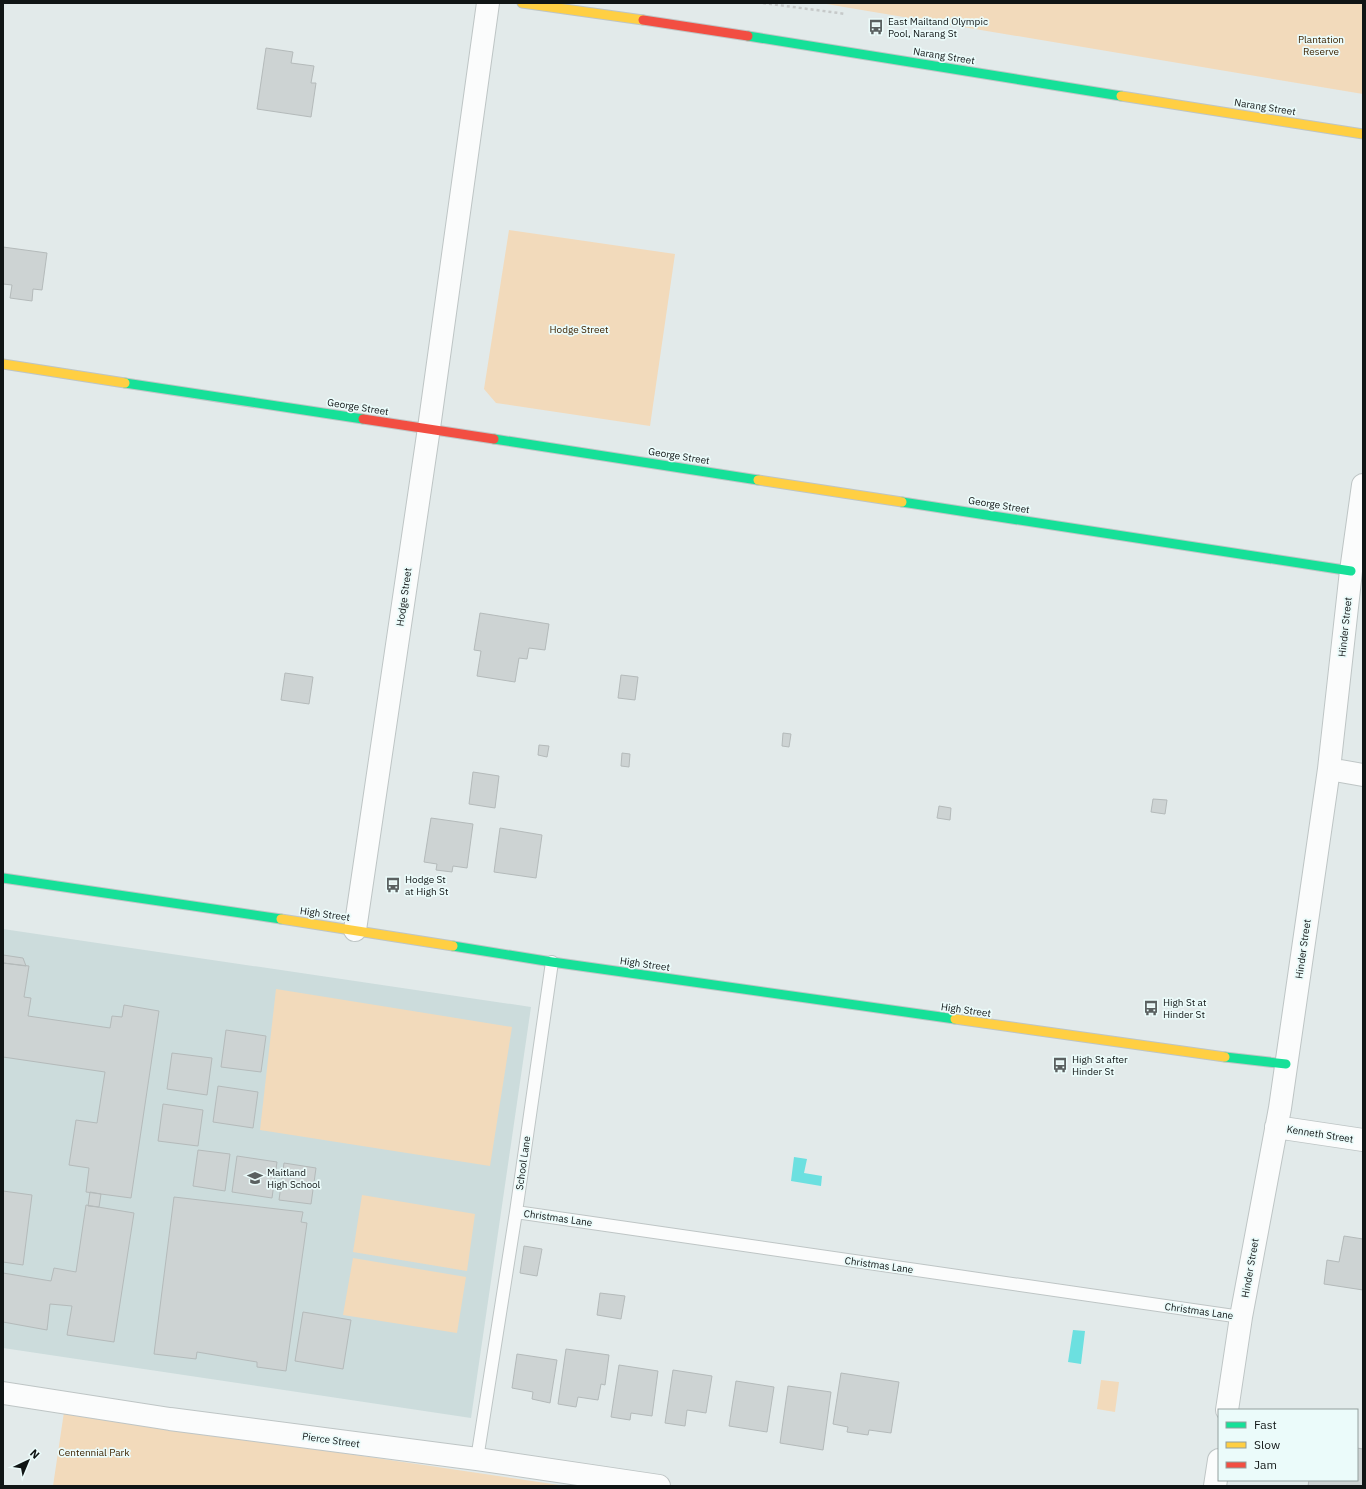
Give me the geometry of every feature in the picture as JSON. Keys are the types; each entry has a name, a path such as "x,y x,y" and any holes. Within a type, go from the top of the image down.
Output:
{"street":[{"name":"Hodge Street","path":"356,930 429,428 488,3"},
{"name":"Narang Street","path":"522,3 689,27 1363,134"},
{"name":"George Street","path":"3,364 429,428 1350,571"},
{"name":"Hinder Street","path":"1227,1409 1286,1064 1329,769 1350,571 1363,485"},
{"path":"1329,769 1363,775"},
{"name":"High Street","path":"3,878 356,930 552,962 1243,1060 1286,1064"},
{"name":"Kenneth Street","path":"1276,1127 1363,1140"},
{"name":"Pierce Street","path":"3,1393 170,1419 659,1486"},
{"path":"1215,1486 1218,1466"}],"lane":[{"name":"School Lane","path":"477,1460 516,1212 552,962"},
{"name":"Christmas Lane","path":"516,1212 1242,1318"}],"path":[{"path":"763,3 846,14"}],"shaded area":[{"name":"Maitland High School","path":"3,929 531,1007 471,1418 3,1348"}],"green space":[{"name":"Plantation Reserve","path":"821,3 1363,3 1363,94 844,7"},
{"name":"Hodge Street","path":"509,230 675,254 650,426 496,403 484,389"},
{"path":"276,989 512,1027 490,1166 260,1130"},
{"path":"362,1195 475,1214 467,1271 353,1252"},
{"path":"353,1258 466,1277 457,1333 343,1315"},
{"path":"1101,1380 1119,1382 1115,1412 1097,1409"},
{"name":"Centennial Park","path":"64,1412 566,1486 53,1486"}],"water":[{"path":"794,1157 807,1159 804,1173 822,1176 821,1186 791,1181"},
{"path":"1073,1330 1085,1331 1081,1364 1068,1362"}],"building":[{"path":"266,48 293,52 291,63 314,66 311,83 316,83 311,117 257,109"},
{"path":"3,247 47,253 42,290 33,289 32,301 10,298 12,285 3,284"},
{"path":"480,613 549,624 545,650 529,648 527,659 519,658 515,682 477,676 481,651 474,650"},
{"path":"285,673 313,677 309,704 281,700"},
{"path":"621,675 638,677 635,700 618,698"},
{"path":"783,733 791,734 789,747 782,746"},
{"path":"539,745 549,746 547,757 538,755"},
{"path":"622,753 630,754 629,767 621,766"},
{"path":"473,772 499,776 495,808 469,804"},
{"path":"1153,799 1167,800 1165,814 1151,812"},
{"path":"939,806 951,808 950,820 937,818"},
{"path":"431,818 473,824 467,868 453,866 452,872 436,870 437,864 424,862"},
{"path":"500,828 542,835 536,878 494,872"},
{"path":"3,955 23,958 26,966 3,963"},
{"path":"3,963 29,966 24,997 31,998 28,1016 110,1028 112,1016 122,1017 124,1005 159,1011 131,1198 86,1192 89,1168 69,1165 76,1120 97,1123 105,1072 3,1057"},
{"path":"226,1030 266,1036 261,1072 221,1067"},
{"path":"172,1053 212,1058 207,1095 167,1089"},
{"path":"218,1086 258,1092 253,1128 213,1122"},
{"path":"163,1104 203,1110 198,1146 158,1141"},
{"path":"198,1150 230,1154 225,1191 193,1186"},
{"path":"237,1156 277,1162 272,1198 232,1192"},
{"path":"284,1163 316,1168 311,1204 279,1200"},
{"path":"3,1191 32,1195 23,1265 3,1262"},
{"path":"90,1192 101,1194 99,1207 88,1206"},
{"path":"174,1197 303,1212 301,1222 307,1223 286,1371 257,1367 257,1362 197,1352 196,1359 154,1354"},
{"path":"86,1205 134,1213 114,1342 67,1335 72,1306 50,1304 47,1330 3,1322 3,1273 51,1281 54,1268 76,1272"},
{"path":"1344,1236 1363,1239 1363,1290 1324,1284 1327,1260 1339,1262"},
{"path":"524,1246 542,1249 537,1276 520,1273"},
{"path":"600,1293 625,1296 621,1319 597,1315"},
{"path":"303,1312 351,1320 343,1369 295,1361"},
{"path":"566,1349 609,1355 605,1385 601,1384 598,1400 578,1397 576,1407 558,1404"},
{"path":"517,1354 557,1360 550,1403 532,1399 533,1392 512,1388"},
{"path":"619,1365 658,1371 652,1416 631,1413 630,1420 611,1417"},
{"path":"673,1370 712,1376 706,1413 687,1410 685,1426 665,1423"},
{"path":"841,1373 899,1382 891,1433 869,1430 868,1435 847,1432 848,1427 833,1424"},
{"path":"736,1381 774,1387 767,1432 729,1426"},
{"path":"788,1386 831,1392 823,1450 780,1443"},
{"path":"1358,1448 1363,1449 1363,1486 1308,1486 1309,1481 1358,1481"}],"traffic: fast":[{"path":"748,36 1121,96"},
{"path":"125,383 363,419"},
{"path":"494,439 758,480"},
{"path":"902,502 1351,571"},
{"path":"3,878 281,919"},
{"path":"453,946 552,962 955,1019"},
{"path":"1225,1057 1286,1064"}],"traffic: slow":[{"path":"522,3 643,20"},
{"path":"1121,96 1363,134"},
{"path":"3,364 125,383"},
{"path":"758,480 902,502"},
{"path":"281,919 453,946"},
{"path":"955,1019 1225,1057"}],"traffic: jam":[{"path":"643,20 748,36"},
{"path":"363,419 494,439"}],"place":[{"name":"East Mailtand Olympic Pool, Narang St","path":"876,27"},
{"name":"Hodge St at High St","path":"393,885"},
{"name":"High St at Hinder St","path":"1151,1008"},
{"name":"High St after Hinder St","path":"1060,1065"},
{"name":"Maitland High School","path":"255,1178"}]}
